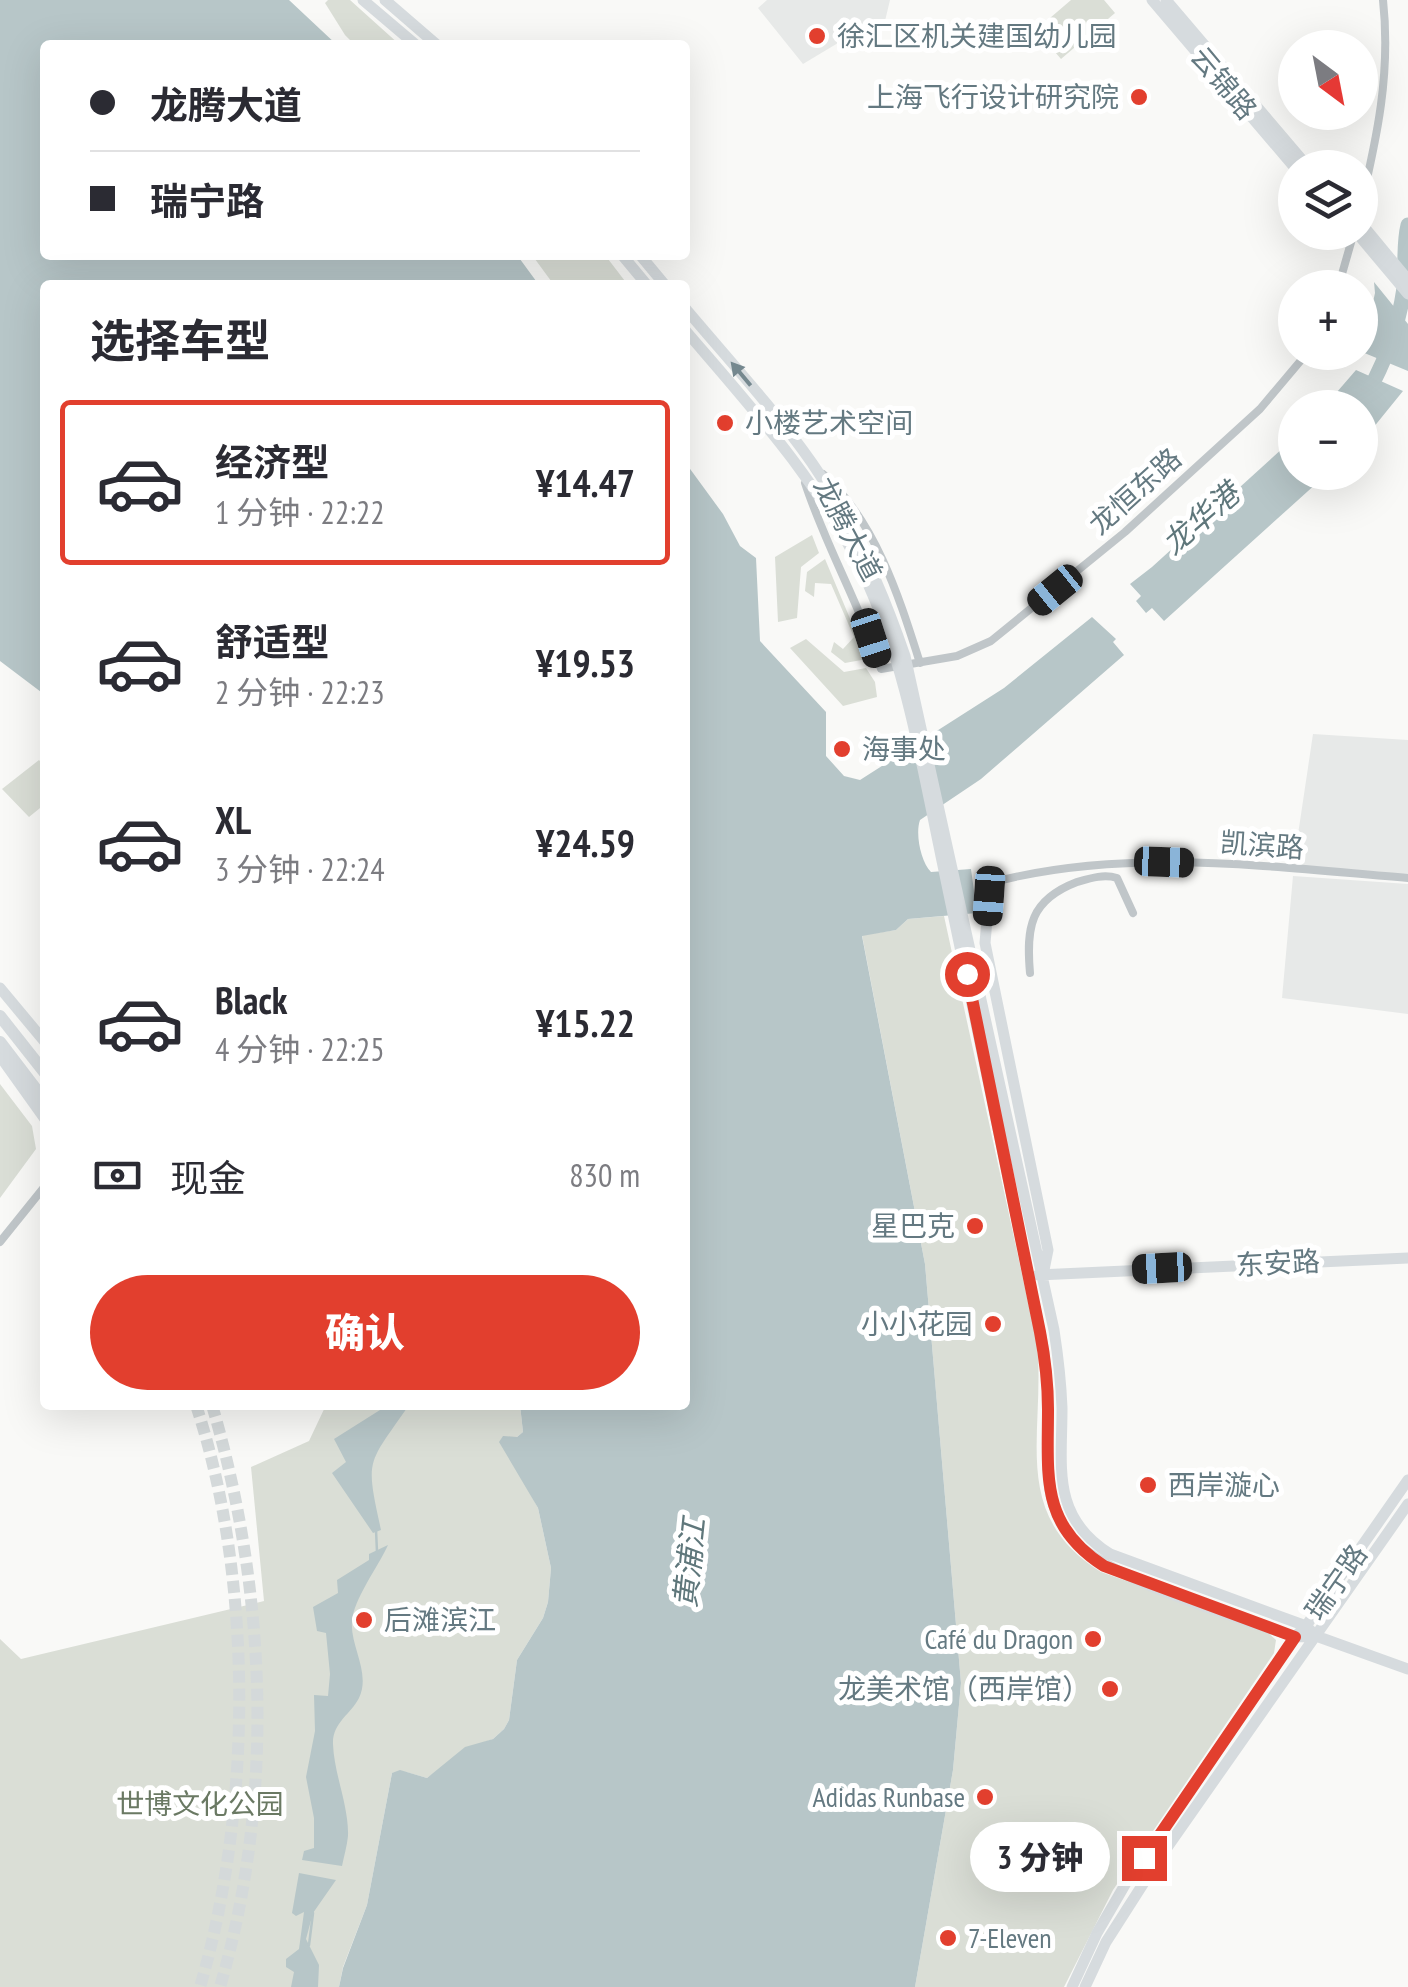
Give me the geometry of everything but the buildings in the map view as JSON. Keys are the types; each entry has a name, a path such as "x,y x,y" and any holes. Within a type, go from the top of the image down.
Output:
{"main road":[{"path":"363,0 410,40"},
{"path":"384,0 431,40"},
{"name":"云锦路","path":"1152,0 1281,150"},
{"name":"云锦路","path":"1166,0 1294,150"},
{"path":"1378,250 1408,280"},
{"path":"1378,250 1408,294"},
{"path":"626,260 642,280"},
{"path":"644,260 661,280"},
{"name":"龙腾大道","path":"690,315 807,469 853,542 878,606 904,687 1002,1114 1043,1274 1061,1382 1063,1492 1079,1526 1098,1546 1124,1560 1306,1626 1316,1636"},
{"name":"龙腾大道","path":"690,336 807,469"},
{"path":"994,882 985,943 1048,1250 1043,1274"},
{"path":"0,988 40,1036"},
{"path":"0,1016 40,1067"},
{"path":"0,1042 40,1094"},
{"path":"0,1056 40,1111"},
{"name":"龙腾大道","path":"1002,1114 1047,1382 1050,1496 1068,1534 1089,1557 1104,1566 1295,1637"},
{"name":"东安路","path":"1028,1276 1408,1258"},
{"name":"瑞宁路","path":"1072,1987 1126,1883 1408,1480"},
{"name":"瑞宁路","path":"1085,1987 1106,1942 1159,1859 1408,1504"},
{"path":"1295,1637 1316,1636 1408,1668"}],"street":[{"path":"1374,150 1381,121 1388,46 1382,0"},
{"name":"龙恒东路","path":"807,469 823,537 854,597 881,669 920,663 973,651 1042,600 1125,532 1260,409 1293,370"},
{"path":"807,469 838,489 868,533 898,598 920,663"},
{"name":"凯滨路","path":"994,882 1083,868 1164,862 1408,878"},
{"path":"1030,973 1027,939 1045,899 1081,881 1112,876 1117,878 1133,913"},
{"path":"0,1242 40,1192"}],"shaded area":[{"name":"徐汇区机关建国幼儿园","path":"767,0 890,0 885,21 803,64 758,8"},
{"path":"1313,734 1408,740 1408,877 1293,868"},
{"path":"1293,876 1408,884 1408,1014 1282,998"}],"green space":[{"path":"350,0 394,40 350,40 325,3"},
{"path":"1071,0 1104,0 1115,13 1061,59 1036,30"},
{"path":"536,260 609,260 624,280 550,280"},
{"path":"812,535 819,553 801,567 797,618 778,622 775,557"},
{"path":"825,559 867,659 845,663 831,652 834,642 843,649 854,637 831,584 815,583 814,597 805,591 807,572"},
{"path":"806,639 844,672 866,668 875,682 877,697 843,706 790,648"},
{"path":"40,761 40,808 29,817 2,789"},
{"path":"944,916 1037,1343 1037,1470 1042,1498 1053,1525 1072,1549 1101,1572 1264,1629 1276,1640 1274,1653 1113,1890 1064,1987 915,1987 953,1770 961,1683 925,1264 862,935 896,930 908,919"},
{"path":"0,1084 32,1126 36,1149 0,1198"},
{"name":"世博文化公园","path":"324,1410 521,1410 523,1432 517,1437 522,1478 538,1508 551,1568 543,1618 517,1660 509,1720 504,1729 427,1778 392,1773 367,1905 339,1987 0,1987 0,1639 21,1659 264,1601 251,1467 309,1441"}],"water":[{"path":"0,0 289,0 332,40 40,40 40,260 521,260 535,280 40,280 40,691 0,661"},
{"path":"1378,287 1408,324 1408,371 1378,359"},
{"path":"1356,370 1403,391 1378,422 1378,390 1339,390"},
{"path":"1278,452 1278,490 1309,490 1164,621 1152,608 1146,613 1136,601 1141,596 1130,584"},
{"name":"黄浦江","path":"690,469 723,514 740,546 756,558 760,641 826,712 826,756 844,776 860,780 1004,688 1092,617 1116,639 1113,642 1124,655 981,779 920,820 919,840 927,867 931,872 971,869 977,913 908,919 896,930 862,936 925,1264 961,1683 953,1770 915,1987 339,1987 367,1905 392,1773 400,1770 427,1778 465,1747 493,1739 504,1729 509,1720 517,1660 543,1618 551,1568 538,1508 499,1442 503,1436 517,1437 523,1432 521,1410 690,1410"},
{"path":"380,1410 406,1410 373,1463 381,1530 373,1533 332,1473 346,1462 334,1439"},
{"path":"388,1545 353,1613 352,1631 362,1669 362,1689 334,1737 348,1825 342,1866 302,1860 304,1851 314,1848 314,1818 306,1777 315,1731 314,1695 328,1696 330,1674 326,1633 317,1631 313,1607 338,1593 337,1580 369,1560 369,1554"},
{"path":"299,1873 336,1880 313,1913 306,1939 319,1965 318,1987 291,1987 294,1972 286,1967 286,1959 299,1949 304,1912 296,1916 292,1913"}],"waterway":[{"name":"龙华港","path":"1369,390 1398,320 1408,225"},
{"path":"376,1530 377,1552"},
{"path":"309,1945 313,1913"}],"tunnel":[{"path":"197,1410 215,1473 228,1545 239,1696 229,1846 200,1987"},
{"path":"213,1410 244,1548 257,1696 250,1843 238,1916 220,1987"}],"place":[{"name":"徐汇区机关建国幼儿园","path":"817,36"},
{"name":"上海飞行设计研究院","path":"1139,97"},
{"name":"小楼艺术空间","path":"725,423"},
{"name":"海事处","path":"842,749"},
{"name":"星巴克","path":"975,1226"},
{"name":"小小花园","path":"993,1324"},
{"name":"西岸漩心","path":"1148,1485"},
{"name":"后滩滨江","path":"364,1620"},
{"name":"Café du Dragon","path":"1093,1639"},
{"name":"龙美术馆（西岸馆）","path":"1110,1689"},
{"name":"Adidas Runbase","path":"985,1797"},
{"name":"7-Eleven","path":"948,1938"}],"route":[{"path":"967,974 1045,1357 1048,1480 1060,1523 1077,1546 1104,1566 1295,1637 1144,1858"}]}
